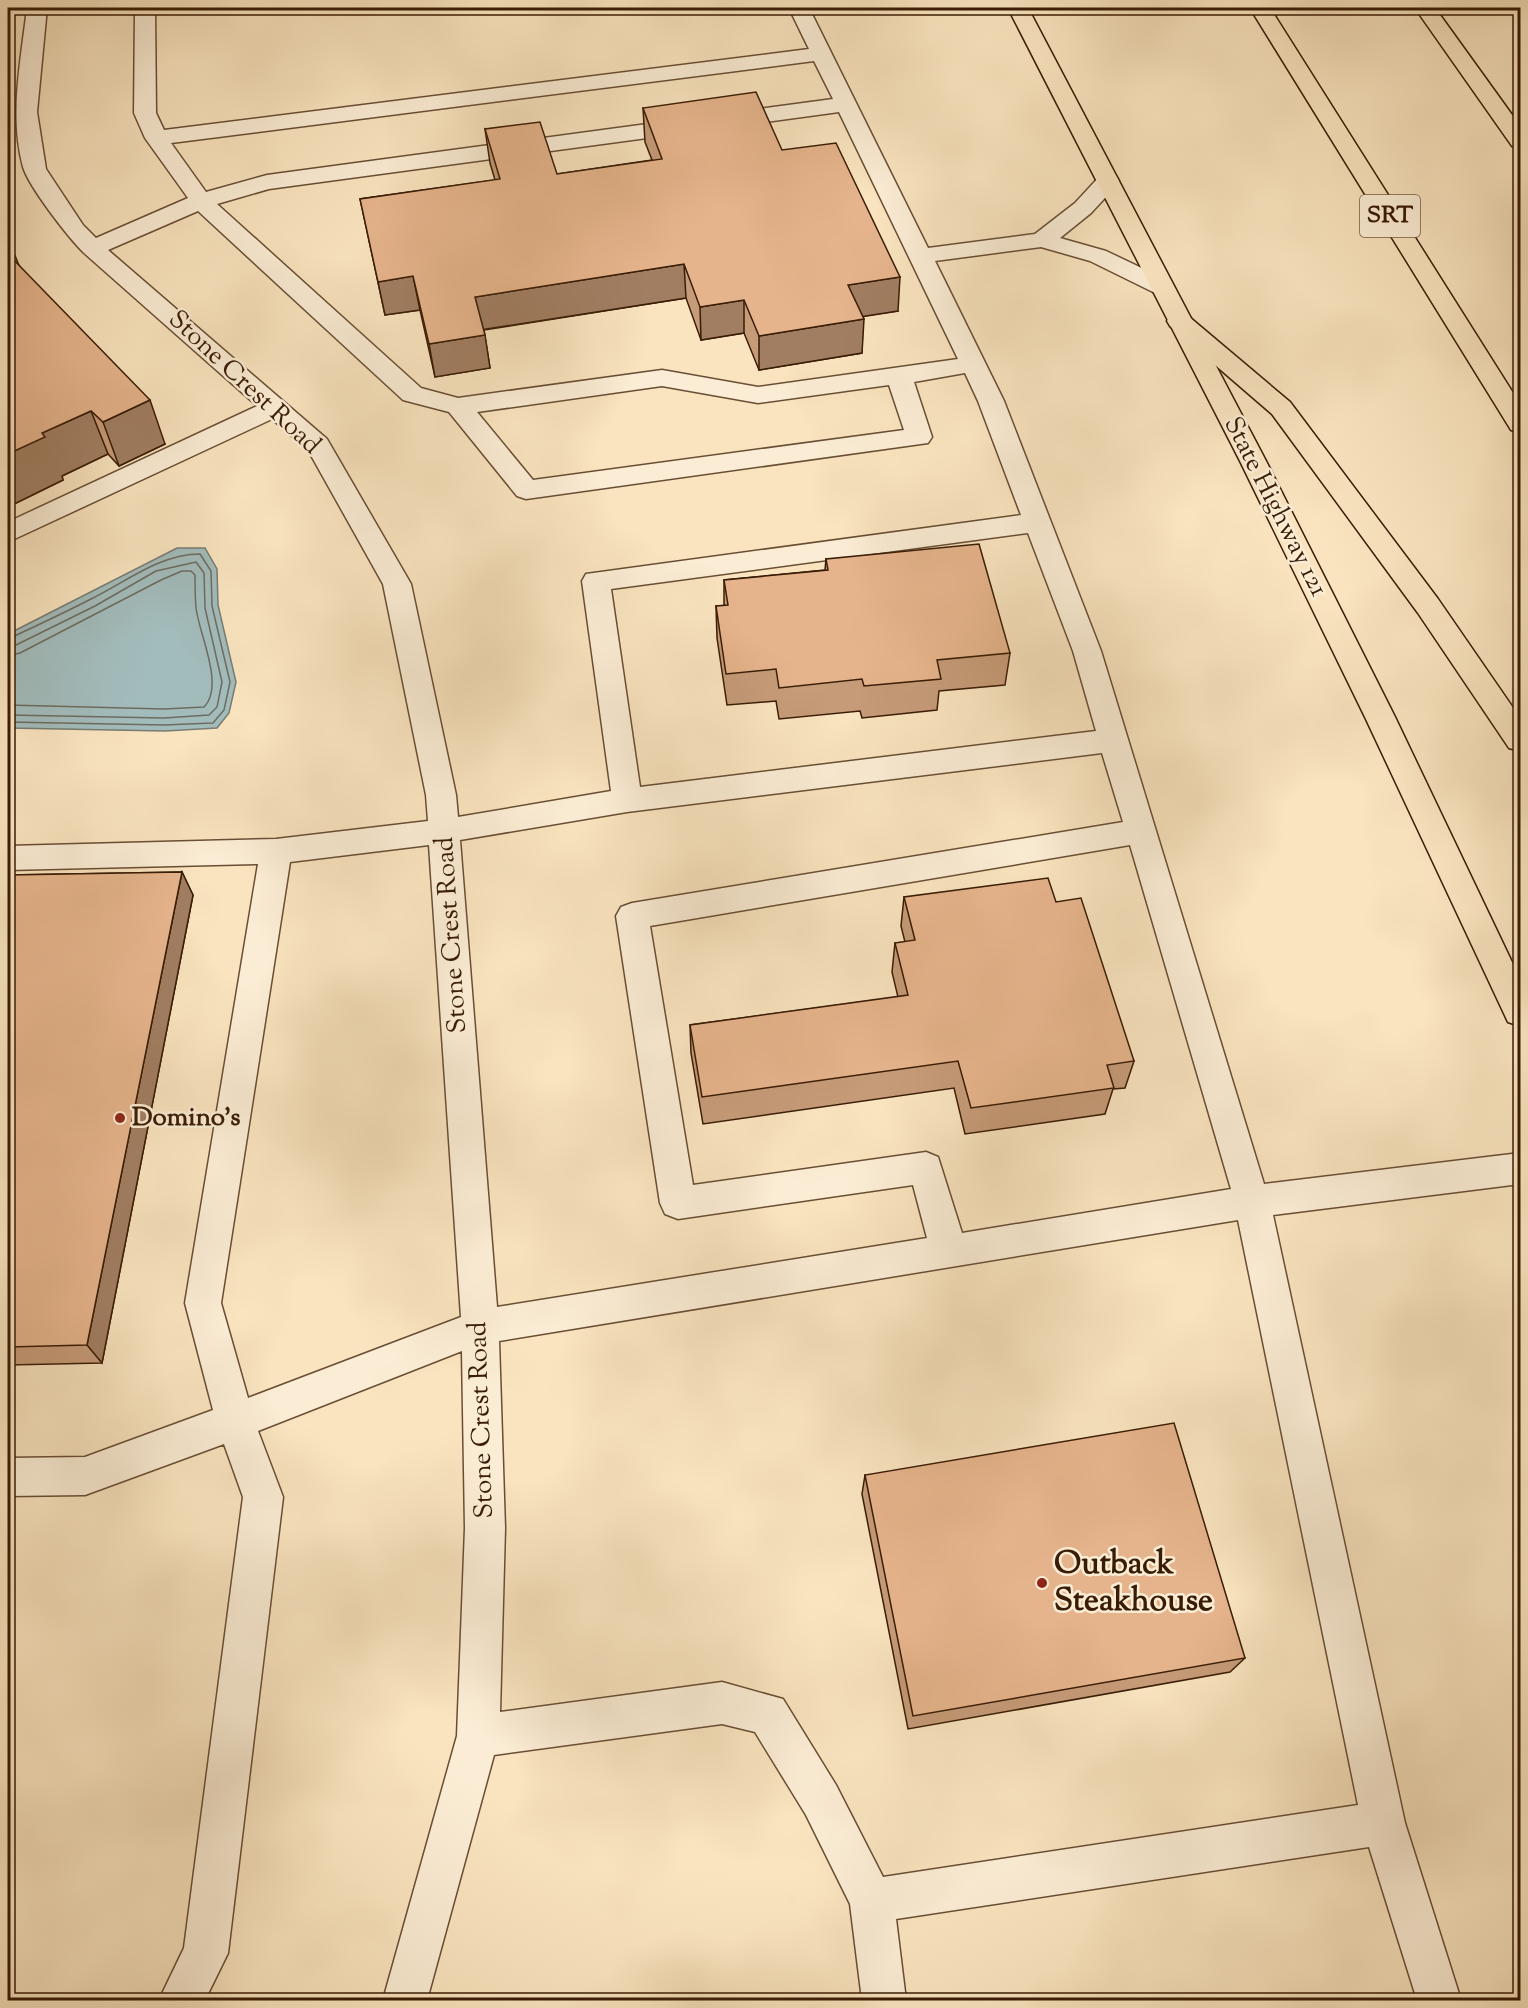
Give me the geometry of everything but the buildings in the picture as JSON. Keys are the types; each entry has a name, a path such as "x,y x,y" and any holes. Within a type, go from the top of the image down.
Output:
{"main road":[{"name":"State Highway 121","path":"1018,8 1253,461 1364,685 1521,1012"},
{"name":"SRT","path":"1260,8 1521,424"},
{"path":"1425,8 1521,141"},
{"path":"1179,321 1281,408 1428,606 1521,740"}],"street":[{"name":"Stone Crest Road","path":"37,8 26,112 35,169 74,229 92,248 318,445 397,584 441,795 480,1327 485,1528 478,1736 405,2001"},
{"path":"145,8 145,113 156,138 201,201 412,394 458,406 662,378 758,395 974,364"},
{"path":"799,8 992,401 1087,651 1252,1202 1383,1823 1439,2001"},
{"path":"156,138 822,54"},
{"path":"92,248 201,201 267,182 847,104"},
{"path":"1042,240 1083,208 1108,182"},
{"path":"922,256 1042,240 1098,256 1162,287"},
{"path":"458,406 526,490 919,437 900,376"},
{"path":"8,533 276,407"},
{"path":"627,800 596,581 1038,522"},
{"path":"8,858 276,851 444,831 627,800 1113,741"},
{"path":"949,1251 926,1168 678,1203 632,916 1141,831"},
{"path":"181,2001 206,1953 263,1497 235,1421 203,1303 276,851"},
{"path":"8,1478 85,1476 480,1327 1252,1202 1521,1168"},
{"path":"478,1736 722,1702 768,1714 821,1800 872,1901 884,2001"},
{"path":"872,1901 1383,1823"}],"water":[{"path":"177,548 205,548 217,569 218,605 236,682 229,713 217,728 165,731 8,728 8,634"}],"place":[{"name":"Domino's","path":"120,1118"},
{"name":"Outback Steakhouse","path":"1042,1583"}]}
